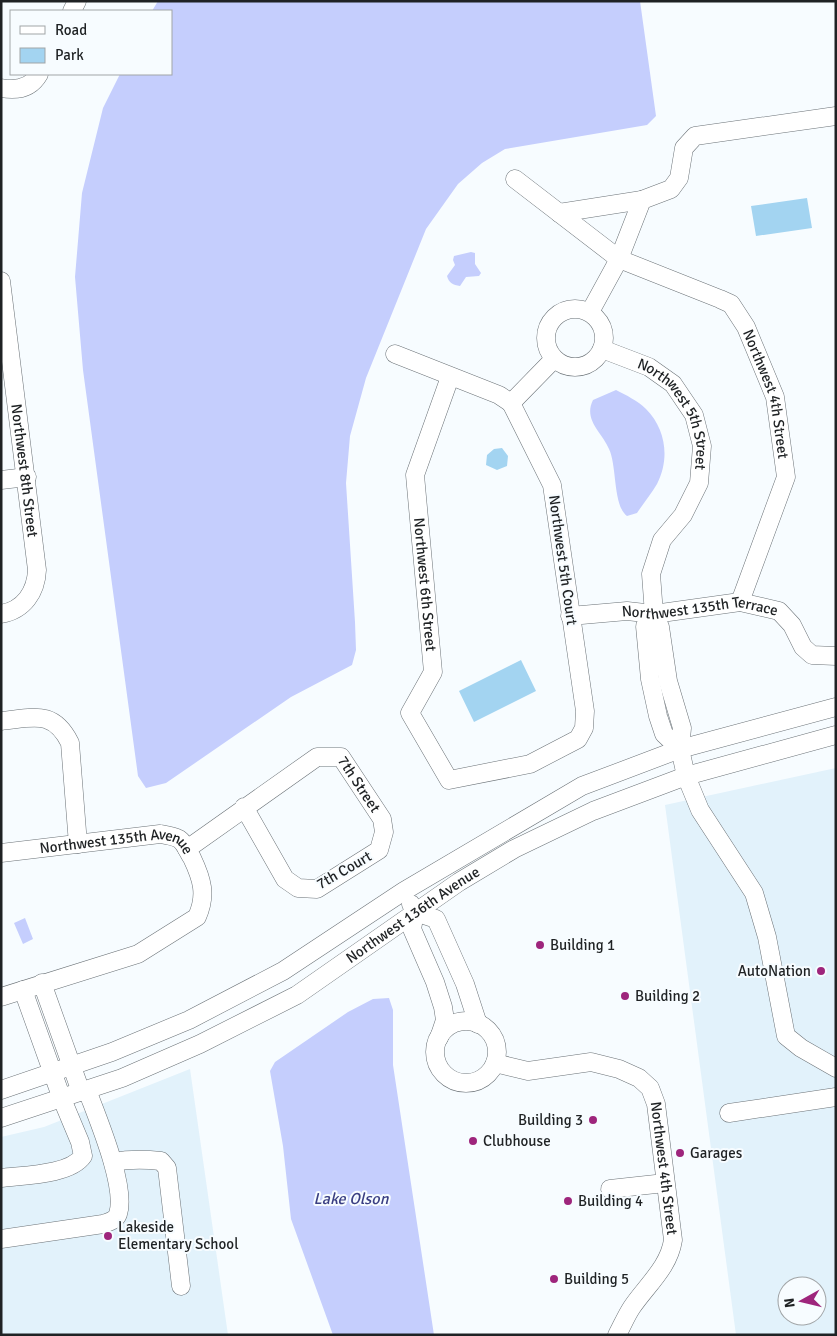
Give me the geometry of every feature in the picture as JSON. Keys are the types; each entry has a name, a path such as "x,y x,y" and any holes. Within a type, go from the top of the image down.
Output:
{"street":[{"path":"1,88 9,90 24,88 35,81 38,75"},
{"path":"559,213 642,200 671,190 679,178 684,148 695,136 836,116"},
{"name":"Northwest 4th Street","path":"515,179 619,259 731,304 746,327 775,397 786,477 740,602"},
{"path":"590,312 619,259 642,200"},
{"name":"Northwest 8th Street","path":"1,281 5,342 26,477 37,570 37,580 28,598 13,612 1,614"},
{"path":"572,308 590,312 601,324 604,341 602,349 590,364 571,367 554,359 548,351 546,332 555,316 572,308"},
{"name":"Northwest 5th Street","path":"602,349 649,367 674,384 694,415 702,446 699,483 683,515 662,540 651,574 657,621 645,626 673,697 682,728 680,749 686,776 700,810 754,893 767,937 786,1036 801,1048 836,1068"},
{"path":"395,354 499,395 511,403 554,359"},
{"name":"Northwest 6th Street","path":"450,377 415,475 433,672 410,713 449,780 530,764 578,739 584,728"},
{"name":"Northwest 5th Court","path":"511,403 552,485 585,711 584,728"},
{"path":"1,480 26,477"},
{"name":"Northwest 135th Terrace","path":"570,616 627,611 657,621 740,602 779,611 792,625 803,647 812,656 836,656"},
{"path":"657,621 671,632 677,666 678,690 673,697"},
{"name":"Northwest 5th Street","path":"655,655 653,695 664,734 680,749"},
{"name":"Northwest 136th Avenue","path":"1,1090 112,1052 189,1020 283,971 404,891 582,786 680,749 836,707"},
{"path":"1,721 38,717 48,718 57,724 70,743 78,844"},
{"name":"Northwest 136th Avenue","path":"1,1118 84,1091 200,1044 297,995 415,912 514,849 594,811 686,776 836,735"},
{"name":"7th Street","path":"244,807 317,757 341,756 382,819 384,832"},
{"name":"Northwest 135th Avenue","path":"1,853 160,834 180,840 187,849 244,807"},
{"name":"7th Court","path":"244,807 285,878 298,888 317,889 379,850 384,832"},
{"path":"1,997 138,954 197,917 204,893 202,883 187,849"},
{"path":"404,891 415,912 412,929 435,982 443,1007 445,1020 439,1039 436,1058 446,1076 464,1084 479,1080 490,1072 497,1052 495,1041 486,1029 478,1024 462,1022 452,1025 439,1039"},
{"path":"415,912 436,919 444,933 465,984 478,1024"},
{"path":"1,1239 103,1224 114,1220 118,1215 120,1203 113,1162 72,1066 42,983"},
{"path":"1,1178 63,1170 78,1163 83,1156 80,1142 62,1099 23,990"},
{"name":"Northwest 4th Street","path":"495,1062 528,1071 591,1062 626,1071 639,1078 650,1088 656,1104 673,1240 671,1253 653,1281 632,1307 616,1335"},
{"path":"730,1113 834,1097"},
{"path":"113,1162 130,1159 161,1161 167,1168 181,1286"},
{"path":"610,1190 665,1183"}],"shaded area":[{"path":"836,768 836,1335 736,1335 665,805"},
{"name":"Lakeside Elementary School","path":"190,1069 228,1335 1,1335 1,1137 44,1127"}],"green space":[{"path":"807,198 812,228 756,236 751,206"},
{"path":"502,448 508,456 507,466 497,470 486,465 487,455 494,449"},
{"path":"521,660 536,691 474,722 459,691"}],"water":[{"path":"158,1 640,1 656,116 647,125 505,149 482,163 458,184 426,229 366,378 350,436 346,483 356,650 352,665 291,697 166,783 146,788 138,776 83,370 75,277 82,193 103,108 120,75 172,75 172,10 153,10"},
{"path":"471,252 475,253 475,264 481,273 479,276 466,277 460,286 455,285 447,276 455,265 454,256"},
{"path":"616,390 636,401 653,417 662,435 665,455 664,465 657,484 637,513 627,516 619,504 609,449 590,414 593,400"},
{"path":"25,918 33,939 23,944 14,923"},
{"name":"Lake Olson","path":"389,998 393,1010 393,1065 434,1335 333,1335 291,1219 283,1146 270,1071 275,1062 348,1012 373,999"}],"place":[{"name":"Building 1","path":"540,945"},
{"name":"AutoNation","path":"821,971"},
{"name":"Building 2","path":"625,996"},
{"name":"Building 3","path":"593,1120"},
{"name":"Clubhouse","path":"473,1141"},
{"name":"Garages","path":"680,1153"},
{"name":"Building 4","path":"568,1201"},
{"name":"Lakeside Elementary School","path":"108,1236"},
{"name":"Building 5","path":"554,1279"}]}
